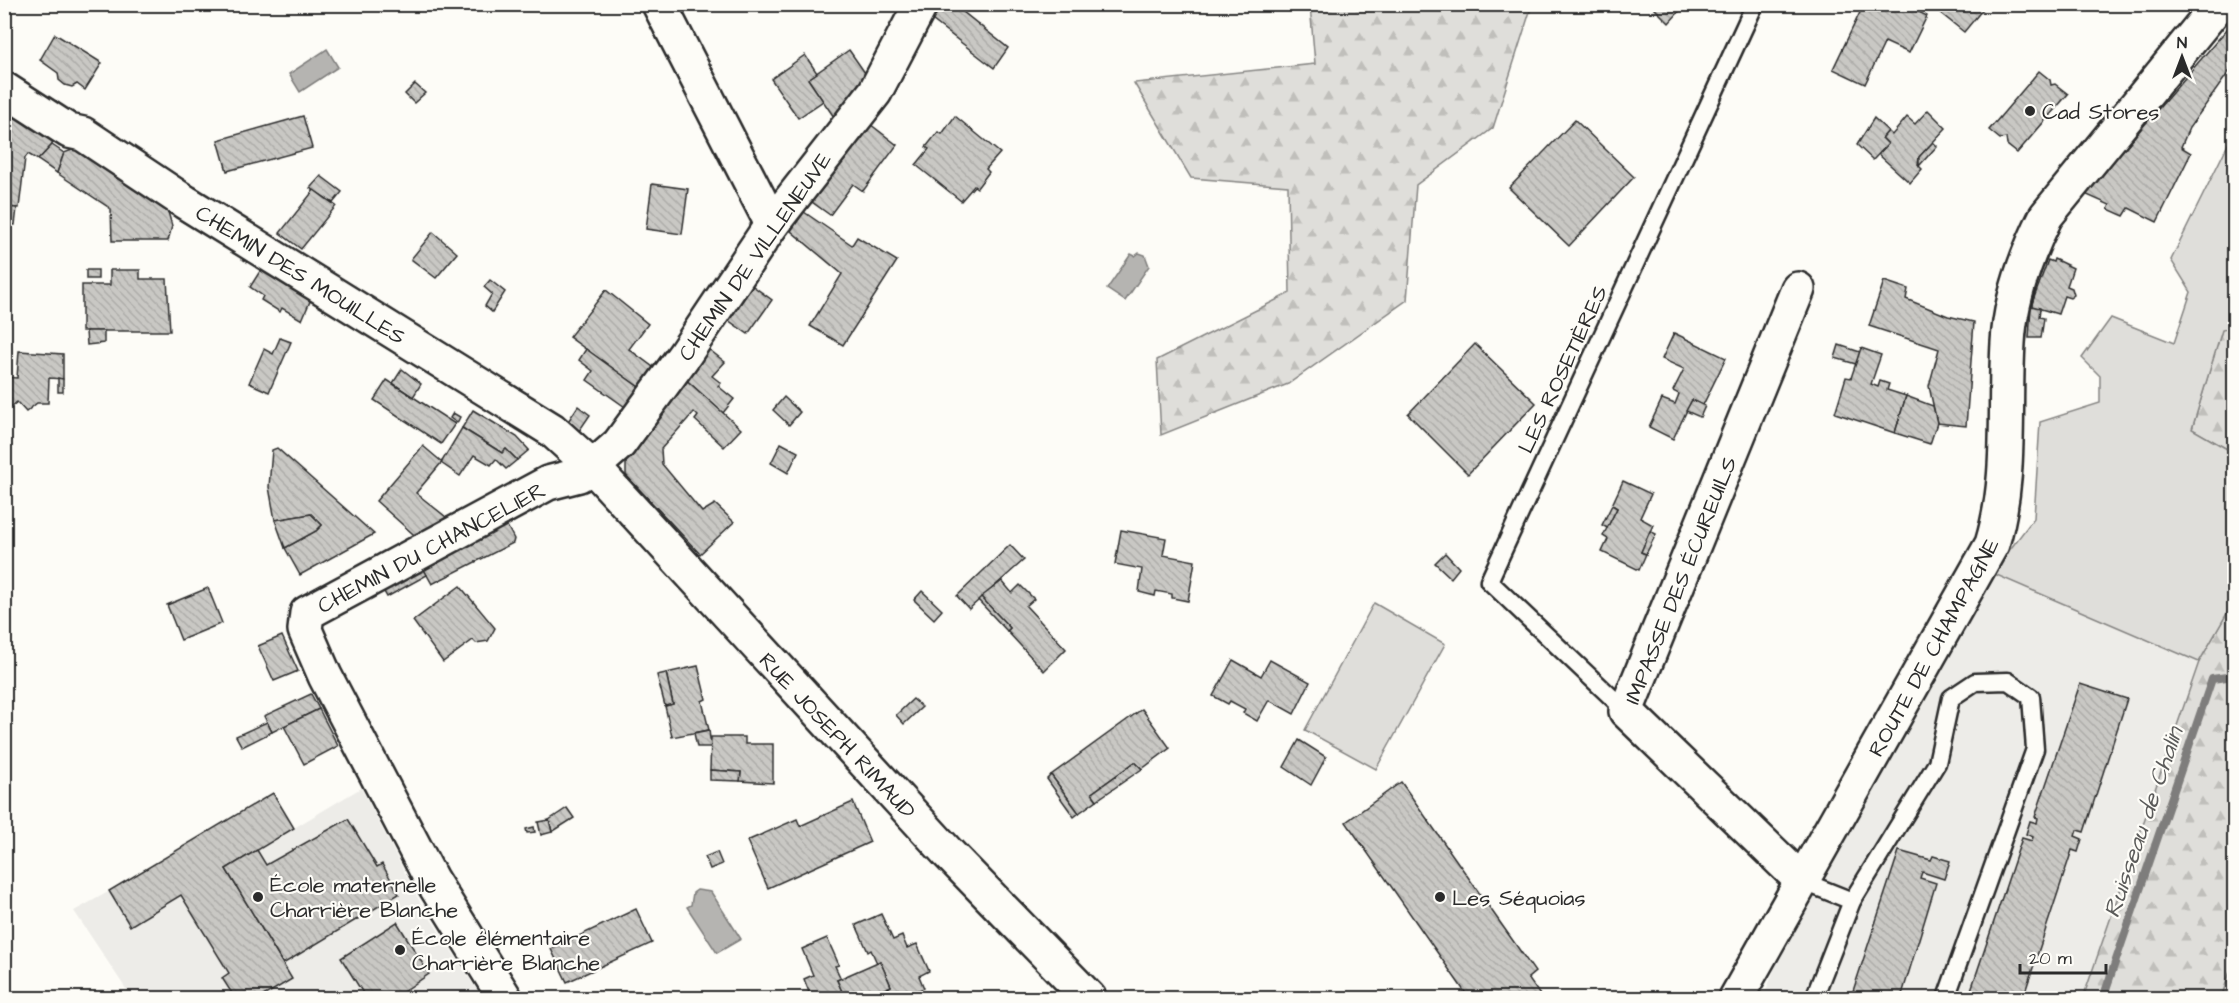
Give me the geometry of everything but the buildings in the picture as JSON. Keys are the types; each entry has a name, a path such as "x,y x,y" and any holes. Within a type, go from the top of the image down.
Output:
{"street":[{"path":"659,4 772,224"},
{"name":"CHEMIN DE VILLENEUVE","path":"593,467 619,444 678,363 772,224 875,92 921,4"},
{"name":"ROUTE DE CHAMPAGNE","path":"1736,999 1992,544 2003,497 2008,341 2014,309 2032,245 2046,216 2062,193 2219,4"},
{"name":"CHEMIN DES MOUILLES","path":"4,89 69,131 83,134 407,342 552,430 593,467"},
{"name":"IMPASSE DES ÉCUREUILS","path":"1798,289 1626,711 1802,881"},
{"name":"CHEMIN DU CHANCELIER","path":"505,999 431,879 325,676 305,630 307,613 548,483 579,475 593,467"},
{"name":"RUE JOSEPH RIMAUD","path":"593,467 1010,920 1089,999"}],"lane":[{"name":"LES ROSETIÈRES","path":"1626,711 1489,581 1755,4"},
{"path":"1814,999 1852,901 1937,763 1951,698 1975,682 2008,681 2031,697 2035,749 1946,999"},
{"path":"1802,881 1852,901"}],"shaded area":[{"path":"327,49 338,67 300,92 289,74"},
{"path":"1139,253 1145,255 1149,266 1125,301 1107,289 1131,254 1135,256"},
{"path":"1992,573 2199,662 2083,998 1763,998 1775,968"},
{"name":"École maternelle Charrière Blanche","path":"361,788 420,902 482,998 132,998 74,911 110,891 294,828"},
{"path":"697,890 711,892 741,939 717,953 687,907 691,905 693,893"}],"green space":[{"path":"1310,5 1532,5 1493,128 1416,185 1407,300 1288,384 1161,435 1157,360 1290,293 1288,186 1191,178 1134,83 1315,64"},
{"path":"2234,132 2234,327 2222,330 2192,429 2234,453 2234,601 2199,662 1992,573 2034,518 2040,422 2100,403 2100,376 2082,358 2111,318 2174,343 2191,292 2171,260"},
{"path":"2234,327 2234,453 2192,429 2222,329"},
{"path":"2234,601 2234,960 2221,998 2083,998 2199,662"},
{"path":"1374,603 1445,644 1376,769 1305,730"},
{"path":"2234,960 2234,998 2221,998"}],"waterway":[{"name":"Ruisseau de Chalin","path":"2103,998 2212,679 2234,676"}],"place":[{"name":"Cad Stores","path":"2030,111"},
{"name":"École maternelle Charrière Blanche","path":"258,897"},
{"name":"Les Séquoias","path":"1440,897"},
{"name":"École élémentaire Charrière Blanche","path":"400,950"}]}
